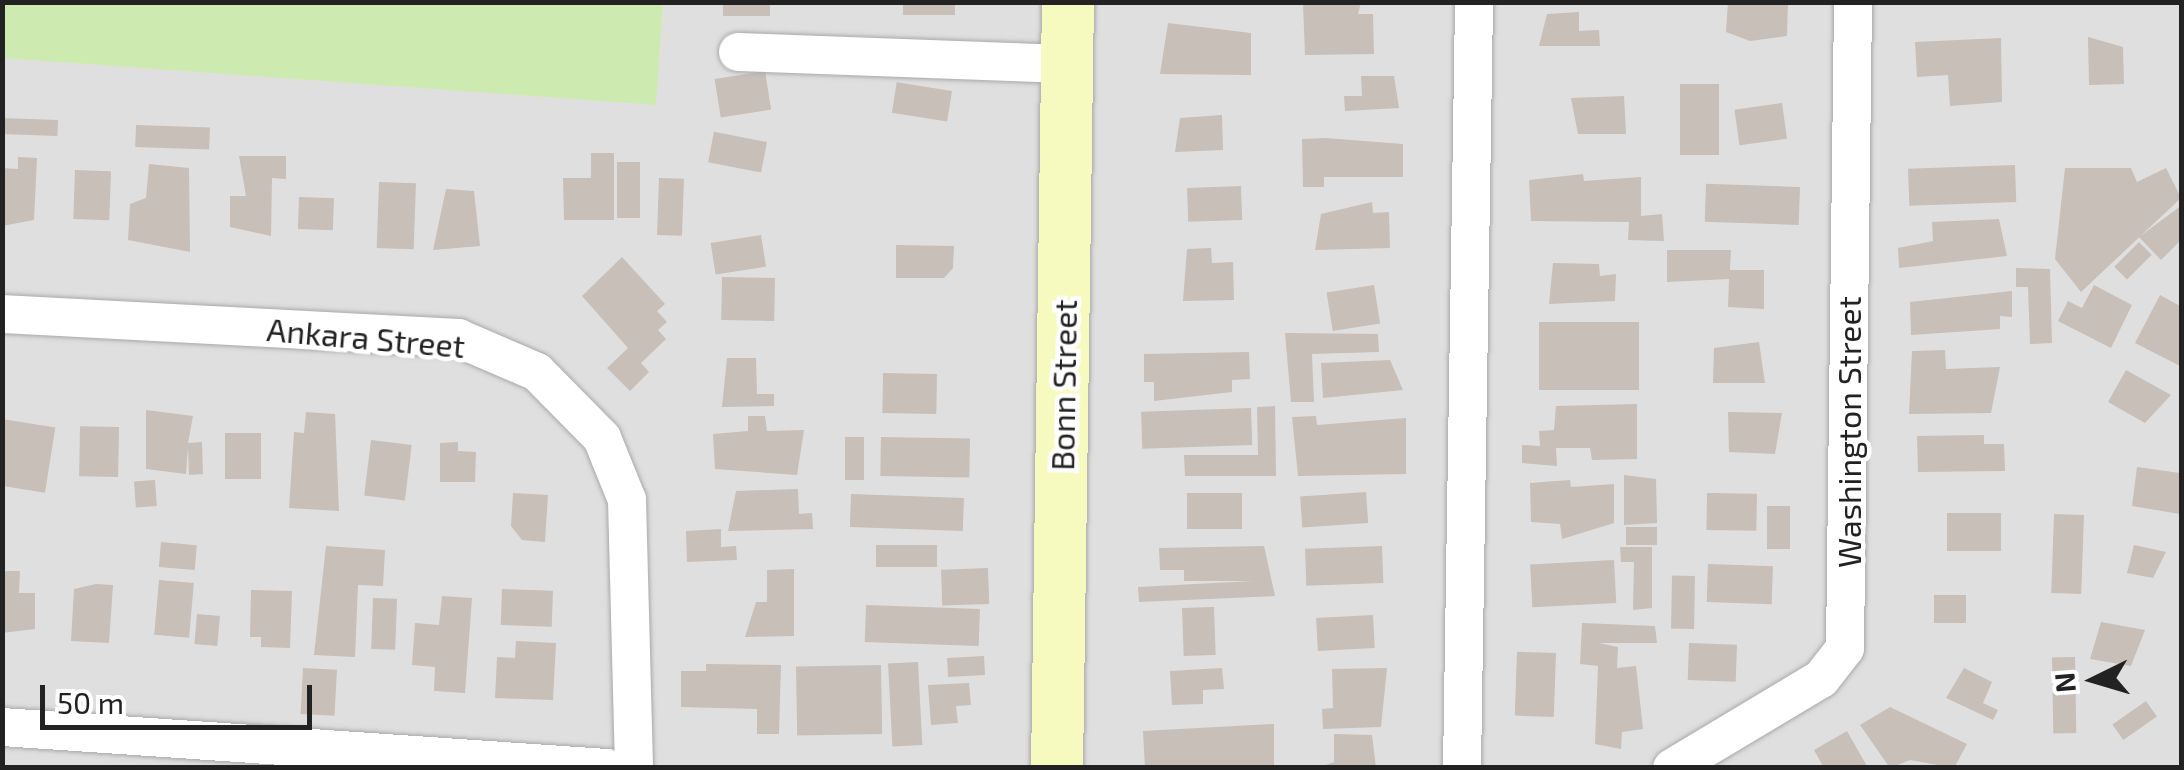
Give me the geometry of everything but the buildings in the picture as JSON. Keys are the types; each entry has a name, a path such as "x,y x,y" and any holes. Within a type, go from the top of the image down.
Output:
{"street":[{"name":"Bonn Street","path":"1057,768 1068,2"},
{"path":"1462,768 1474,2"},
{"name":"Washington Street","path":"1672,768 1821,679 1845,648 1853,2"},
{"path":"738,52 1067,64"},
{"name":"Ankara Street","path":"2,314 458,338 537,372 602,438 627,500 634,768"},
{"path":"2,727 607,768"}],"shaded area":[{"path":"3,3 2181,3 2181,767 3,767"}],"green space":[{"path":"2,3 663,3 656,105 3,58"}]}
